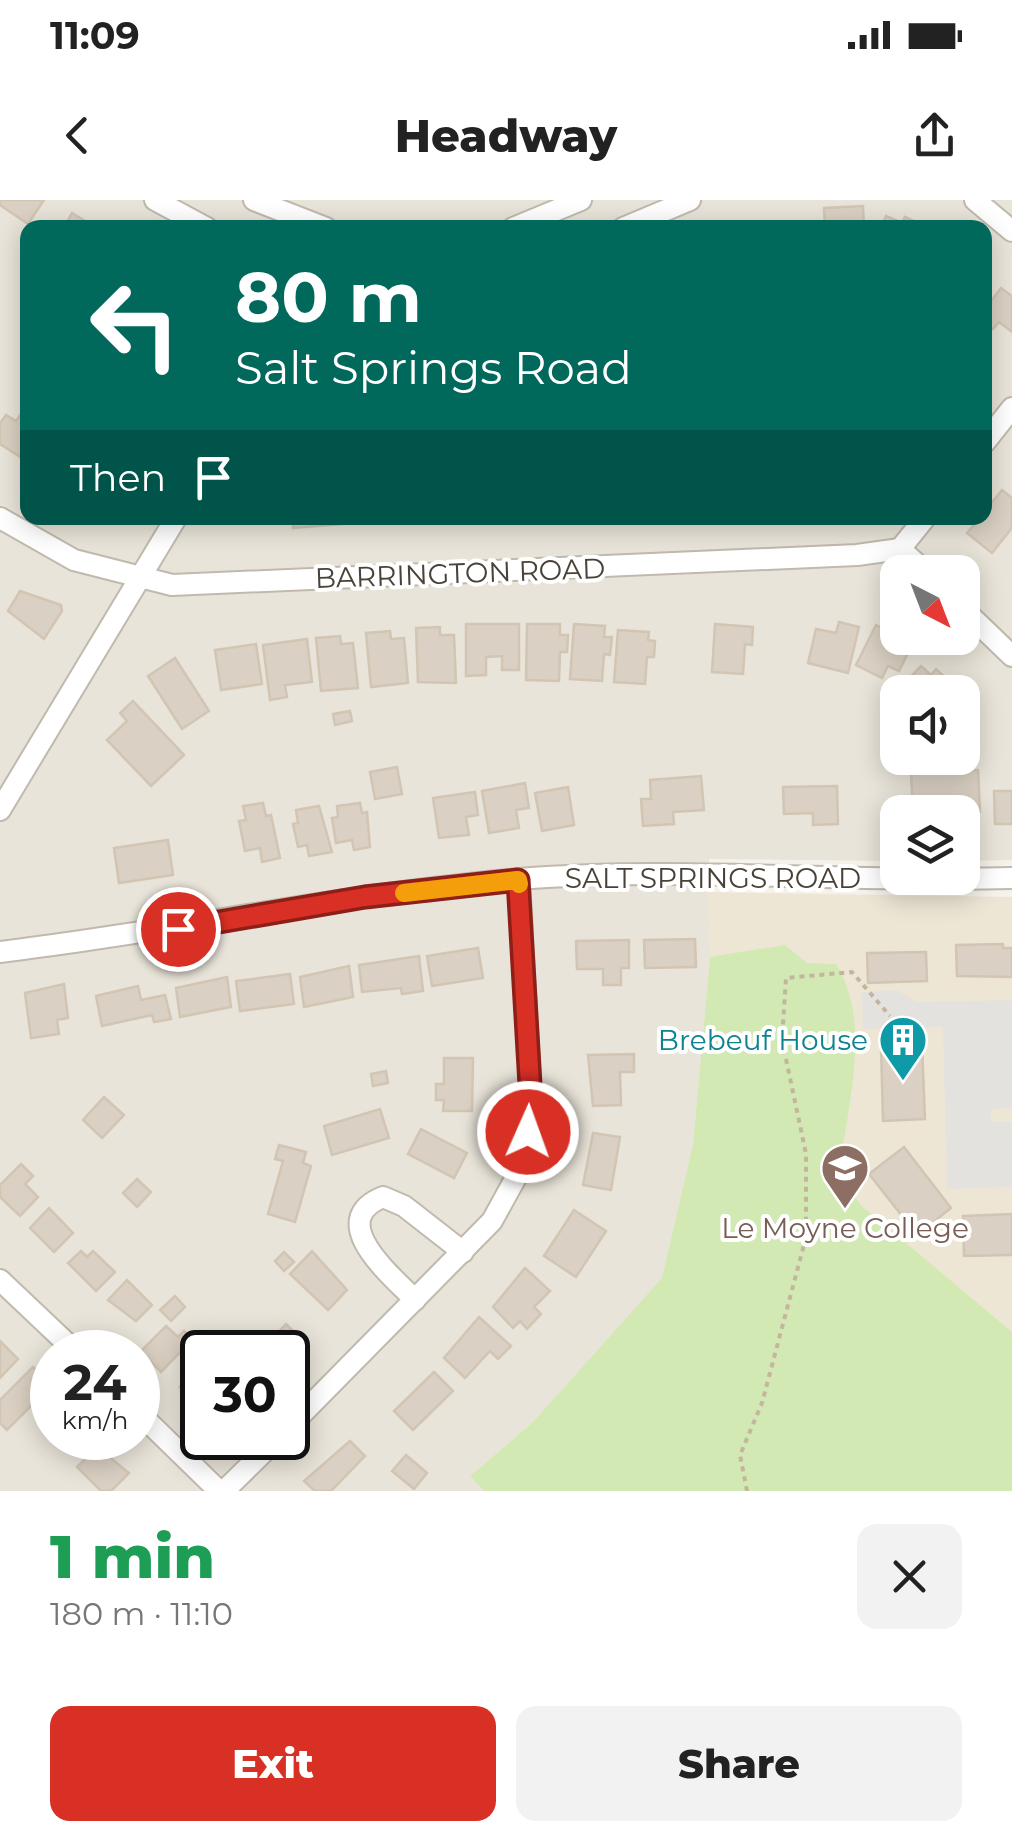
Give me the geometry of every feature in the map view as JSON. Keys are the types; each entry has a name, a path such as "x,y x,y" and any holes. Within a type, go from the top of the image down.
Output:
{"street":[{"path":"155,200 192,220"},
{"path":"254,200 305,220"},
{"path":"532,220 580,200"},
{"path":"643,220 690,200"},
{"path":"975,200 1012,231"},
{"path":"992,433 1012,408"},
{"name":"BARRINGTON ROAD","path":"0,518 74,560 138,580 172,585 838,556 900,549"},
{"path":"0,810 172,525"},
{"path":"907,555 900,549 919,525"},
{"path":"980,625 1012,656"},
{"name":"SALT SPRINGS ROAD","path":"0,952 141,935 365,897 518,880 1012,878"},
{"path":"310,1406 492,1221 524,1161 531,1102 518,880"},
{"path":"415,1300 360,1239 359,1220 370,1203 383,1198 404,1206 463,1252"},
{"path":"0,1280 53,1330"},
{"path":"160,1433 222,1491 255,1460"}],"path":[{"path":"747,1491 740,1455 762,1403 806,1237 806,1154 782,1040 786,978 852,972 890,1016"}],"shaded area":[{"path":"0,200 1012,200 1012,860 980,861 980,795 880,795 880,861 709,859 710,957 693,1144 662,1279 533,1422 470,1476 484,1491 0,1491"},
{"name":"Le Moyne College","path":"708,892 1012,897 1012,1491 484,1491 470,1477 533,1422 662,1278 693,1144 710,957"},
{"path":"897,990 916,1002 1012,1000 1012,1108 991,1109 991,1122 1012,1122 1012,1187 947,1189 943,1027 863,1029 862,992"}],"green space":[{"name":"Le Moyne College","path":"785,945 807,963 836,964 853,1013 854,1069 839,1179 862,1206 1012,1332 1012,1491 484,1491 470,1476 533,1422 662,1278 693,1144 710,957"}],"building":[{"path":"0,200 44,200 31,220 22,220 0,205"},
{"path":"863,206 864,220 825,220 824,208"},
{"path":"1001,288 1012,296 1012,332 999,322 992,328 992,300"},
{"path":"6,415 16,421 20,415 20,457 0,444 0,423"},
{"path":"1002,490 1012,498 1012,528 992,553 967,533 974,525 992,525 992,502"},
{"path":"20,591 61,605 62,611 44,639 8,611"},
{"path":"839,622 859,627 848,673 808,663 816,629 836,633"},
{"path":"466,624 519,624 519,670 502,670 502,656 486,657 486,675 466,676"},
{"path":"527,624 560,624 560,635 568,635 567,652 560,652 559,681 526,680"},
{"path":"574,624 605,626 604,637 612,637 610,655 604,654 602,681 570,679"},
{"path":"715,624 753,627 752,645 745,644 743,674 712,672"},
{"path":"876,625 880,627 880,655 907,655 899,671 888,666 880,677 856,665"},
{"path":"440,627 440,635 454,635 456,683 418,682 416,628"},
{"path":"618,630 649,632 648,640 655,641 654,657 647,657 645,684 614,682"},
{"path":"390,631 391,639 404,638 408,683 371,687 366,633"},
{"path":"340,636 341,644 353,643 358,688 321,691 316,638"},
{"path":"307,639 312,682 285,685 287,697 270,700 263,645"},
{"path":"256,644 262,684 221,690 215,650"},
{"path":"175,658 209,711 182,729 148,676"},
{"path":"921,666 931,675 912,675"},
{"path":"133,701 184,755 151,786 107,740 127,721 120,713"},
{"path":"350,711 352,721 335,725 333,714"},
{"path":"397,767 402,794 375,799 370,772"},
{"path":"911,775 978,775 979,795 912,795"},
{"path":"701,776 704,810 673,812 674,824 643,826 641,799 651,799 650,780"},
{"path":"525,783 529,808 516,810 519,828 489,833 482,791"},
{"path":"837,786 838,824 813,825 813,813 784,814 783,787"},
{"path":"568,787 574,825 542,831 535,793"},
{"path":"994,791 1012,791 1012,824 995,824"},
{"path":"475,792 478,815 466,817 469,835 439,838 433,798"},
{"path":"263,803 266,816 271,815 280,858 262,862 260,848 245,851 239,821 246,820 243,806"},
{"path":"360,803 362,813 367,812 370,847 354,850 352,840 336,843 332,818 338,817 337,806"},
{"path":"319,806 332,852 309,856 307,845 298,847 293,824 298,823 296,810"},
{"path":"168,840 173,875 119,883 114,848"},
{"path":"695,939 696,967 645,968 644,940"},
{"path":"629,940 629,968 621,968 621,985 603,985 603,969 577,969 576,941"},
{"path":"1003,944 1003,948 1012,948 1012,977 957,976 956,945"},
{"path":"478,948 483,978 432,986 427,956"},
{"path":"926,952 927,981 868,983 867,953"},
{"path":"419,956 423,991 402,994 401,988 362,992 359,965"},
{"path":"349,966 353,997 304,1007 300,977"},
{"path":"290,974 294,1004 240,1011 236,981"},
{"path":"227,977 231,1007 180,1017 176,988"},
{"path":"64,984 68,1018 57,1020 59,1034 31,1038 25,993"},
{"path":"138,986 141,1000 165,995 171,1019 154,1022 152,1015 102,1026 96,996"},
{"name":"Brebeuf House","path":"922,1044 925,1119 883,1121 881,1046"},
{"path":"634,1054 634,1072 620,1072 621,1105 593,1106 588,1055"},
{"path":"444,1058 473,1058 472,1111 443,1111 444,1100 436,1100 436,1084 444,1084"},
{"path":"386,1071 388,1083 373,1086 371,1074"},
{"path":"104,1097 124,1115 102,1138 83,1120"},
{"path":"380,1109 389,1138 332,1155 324,1126"},
{"path":"421,1129 467,1153 454,1178 408,1154"},
{"path":"593,1133 620,1137 611,1190 583,1185"},
{"path":"279,1145 306,1152 303,1163 311,1166 295,1222 268,1214 283,1161 275,1159"},
{"path":"904,1147 951,1208 917,1235 869,1174"},
{"path":"21,1164 33,1176 25,1184 38,1197 20,1216 0,1197 0,1185"},
{"path":"137,1179 151,1192 137,1207 123,1193"},
{"path":"49,1208 73,1233 54,1252 30,1228"},
{"path":"574,1210 606,1231 576,1277 544,1256"},
{"path":"1012,1214 1012,1255 964,1256 963,1216"},
{"path":"81,1251 87,1257 93,1251 115,1272 96,1291 68,1263"},
{"path":"312,1251 347,1290 328,1310 290,1274"},
{"path":"284,1252 294,1262 284,1271 275,1261"},
{"path":"525,1268 550,1291 534,1307 541,1314 527,1329 520,1321 513,1328 493,1307"},
{"path":"127,1280 152,1305 136,1321 108,1300"},
{"path":"175,1296 185,1307 171,1321 160,1310"},
{"path":"479,1317 511,1346 498,1359 490,1351 465,1378 444,1358"},
{"path":"166,1326 180,1335 180,1352 161,1372 160,1371 160,1332"},
{"path":"0,1341 18,1359 0,1378"},
{"path":"30,1370 30,1407 7,1430 0,1423 0,1400"},
{"path":"434,1372 453,1391 413,1430 394,1411"},
{"path":"350,1441 365,1456 331,1491 315,1491 304,1481"},
{"path":"406,1455 427,1473 414,1489 392,1471"},
{"path":"84,1460 113,1460 129,1473 111,1491 101,1491 77,1467"}],"slow traffic":[{"path":"404,893 518,880 519,884"}],"place":[{"name":"Brebeuf House","path":"903,1082"},
{"name":"Le Moyne College","path":"845,1210"}],"route":[{"path":"178,929 365,897 518,880 531,1102 528,1132"}]}
